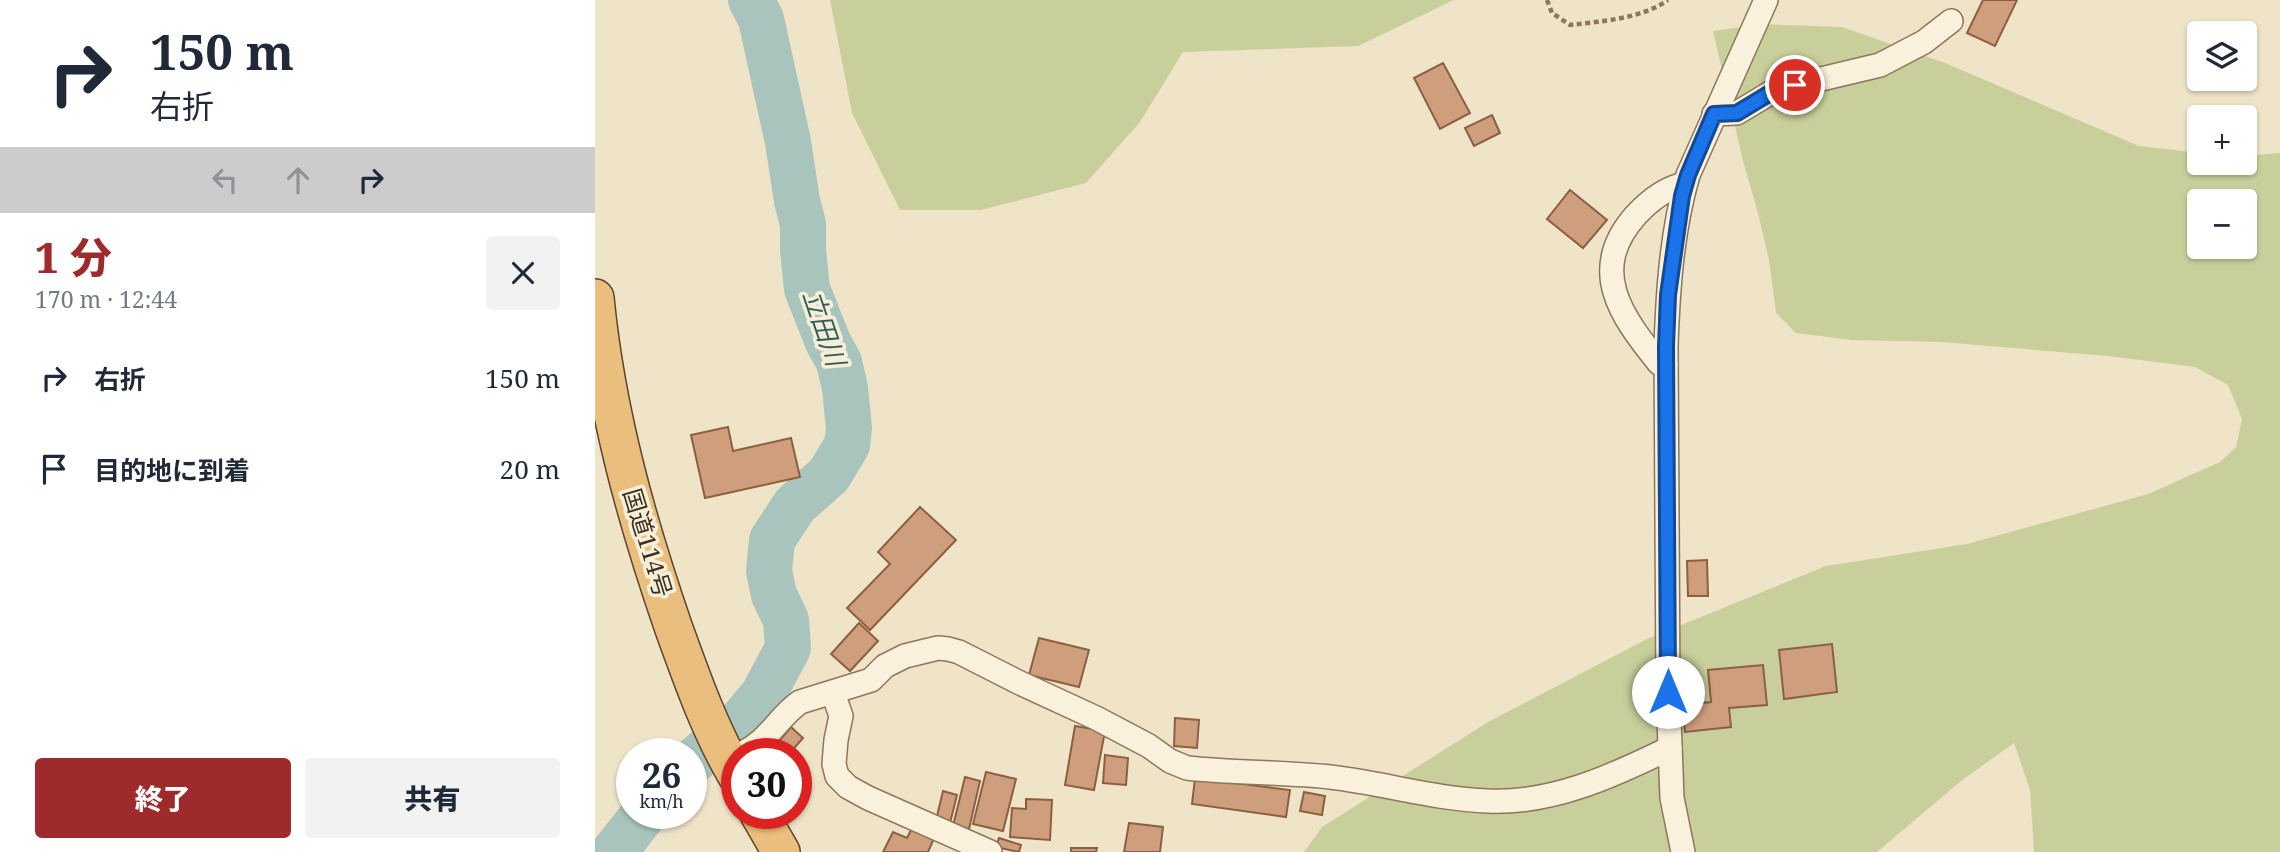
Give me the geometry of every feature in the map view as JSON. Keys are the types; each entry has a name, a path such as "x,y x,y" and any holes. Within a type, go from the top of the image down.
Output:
{"highway":[{"name":"国道114号","path":"595,298 600,346 619,447 650,559 698,696 722,738"},
{"path":"768,829 782,852"}],"street":[{"path":"1683,852 1672,798 1670,748 1666,365 1668,295 1685,184 1766,0"},
{"path":"1714,114 1737,113 1775,90 1880,65 1924,42 1951,21"},
{"path":"1666,365 1659,363 1622,313 1614,293 1612,258 1626,226 1644,206 1670,187 1685,184"},
{"path":"766,738 800,702 871,680 885,666 905,656 926,650 948,649 1096,718 1187,768 1329,777 1399,790 1485,801 1537,798 1587,784 1623,771 1670,748"},
{"path":"833,692 841,716 834,764 837,776 868,798 990,852"}],"path":[{"path":"1547,0 1552,13 1570,25 1636,13 1668,0"}],"green space":[{"path":"830,0 1454,0 1358,46 1183,52 1140,122 1086,183 981,210 900,210 852,113"},
{"path":"1761,24 1842,27 1945,63 2139,146 2187,152 2187,175 2257,175 2257,155 2280,153 2280,852 2034,852 2030,790 2014,743 1961,781 1877,852 1304,852 1322,827 1488,722 1647,639 1826,566 1967,544 2148,494 2220,462 2236,447 2242,419 2228,385 2195,367 2108,356 1941,342 1851,340 1796,333 1776,313 1769,260 1713,31"}],"building":[{"path":"1983,0 2017,0 1995,46 1967,33"},
{"path":"1443,63 1470,113 1440,129 1414,78"},
{"path":"1492,115 1500,133 1474,146 1465,128"},
{"path":"1570,190 1607,220 1583,248 1547,219"},
{"path":"728,427 733,451 791,438 800,477 705,498 691,435"},
{"path":"920,507 956,540 870,630 847,608 890,564 878,552"},
{"path":"1707,560 1708,596 1688,596 1687,561"},
{"path":"859,623 878,641 850,671 831,654"},
{"path":"1039,638 1089,650 1079,687 1029,675"},
{"path":"1832,644 1837,692 1784,699 1779,650"},
{"path":"1763,665 1767,705 1729,708 1731,727 1685,732 1682,705 1711,702 1708,670"},
{"path":"1175,718 1199,720 1197,748 1174,746"},
{"path":"1075,726 1105,731 1094,790 1065,785"},
{"path":"791,727 803,738 782,738"},
{"path":"1105,755 1128,758 1126,785 1103,783"},
{"path":"986,772 1016,779 1003,831 973,824"},
{"path":"965,777 980,781 969,829 953,826"},
{"path":"1195,778 1290,790 1286,817 1192,804"},
{"path":"943,791 957,795 950,823 936,820"},
{"path":"1304,792 1325,796 1322,815 1300,811"},
{"path":"1026,799 1052,800 1050,840 1010,837 1012,808 1026,809"},
{"path":"1129,823 1163,827 1160,852 1124,852"},
{"path":"913,826 935,836 928,852 883,852 893,832 907,838"},
{"path":"999,838 1021,845 1019,852 996,847"},
{"path":"1071,848 1097,848 1096,852 1071,852"}],"waterway":[{"name":"立田川","path":"707,750 742,720 763,695 788,648 786,620 774,595 769,571 772,540 795,505 829,475 847,445 849,428 839,362 807,289 803,224 788,142 761,19 751,0"},
{"name":"立田川","path":"614,852 632,829"}],"route":[{"path":"1668,692 1666,346 1668,295 1682,196 1714,114 1737,113 1775,90 1795,85"}]}
